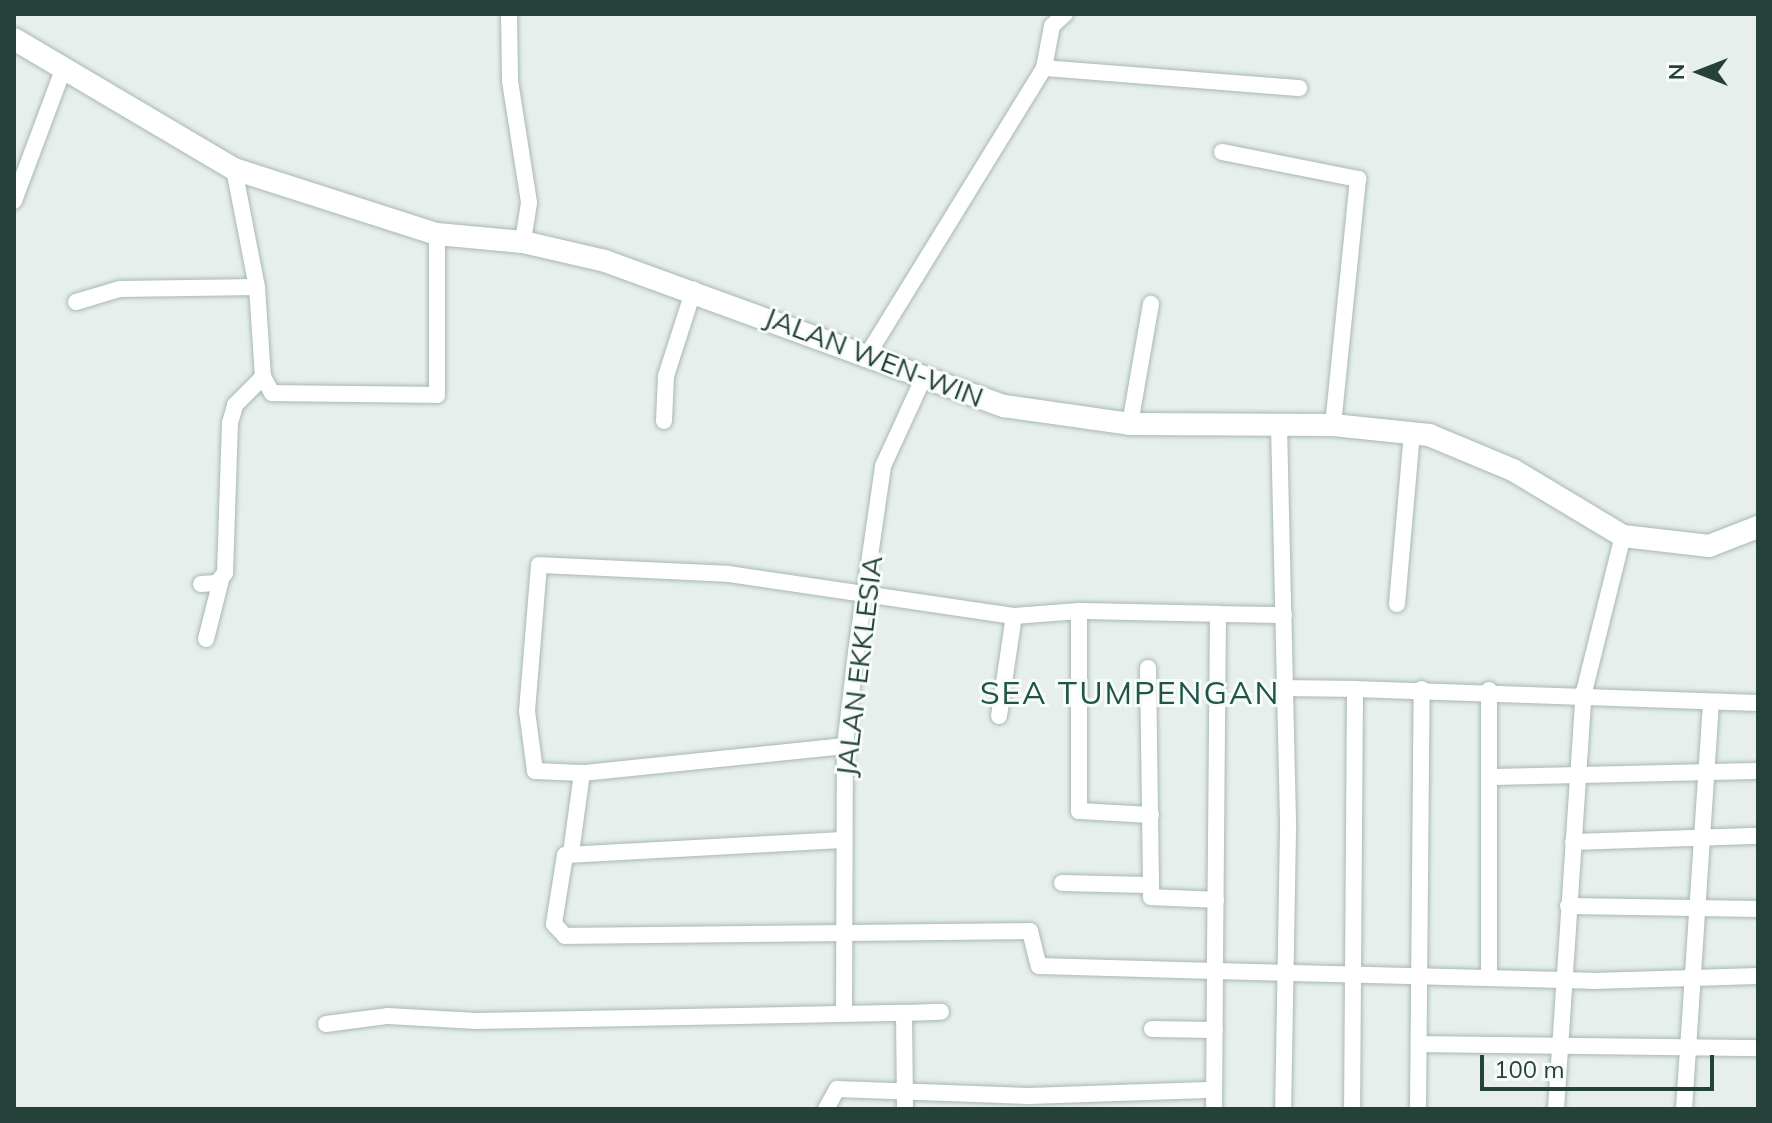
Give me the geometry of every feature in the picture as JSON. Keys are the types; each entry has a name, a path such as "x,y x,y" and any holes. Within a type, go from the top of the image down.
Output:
{"street":[{"path":"509,14 510,81 529,203 523,242"},
{"path":"865,359 1044,68 1052,26 1065,14"},
{"name":"JALAN WEN-WIN","path":"14,39 234,169 437,234 523,242 694,289 865,359 1004,406 1130,424 1333,425 1412,432 1513,470 1623,536 1709,546 1758,527"},
{"path":"1044,68 1299,88"},
{"path":"14,201 63,70"},
{"path":"1222,152 1358,179 1333,425"},
{"path":"234,169 257,287 263,377 272,393 437,395 437,234"},
{"path":"76,302 120,289 257,287"},
{"path":"664,421 666,376 694,289"},
{"path":"1130,424 1151,304"},
{"path":"206,639 221,580 230,423 235,405 263,377"},
{"name":"JALAN EKKLESIA","path":"844,1013 845,746 883,466 924,377"},
{"path":"1279,425 1289,969 1283,1109"},
{"path":"1397,604 1412,432"},
{"path":"1556,1109 1584,692 1623,536"},
{"path":"845,746 582,773 540,773 526,747 539,565 638,565 866,592 1014,616 1079,611 1284,615"},
{"path":"201,584 221,580"},
{"path":"1079,611 1079,811 1151,815"},
{"path":"1214,1109 1218,614"},
{"path":"999,716 1014,616"},
{"path":"1148,668 1151,815 1148,885 1162,902 1216,900"},
{"path":"1286,688 1584,692 1711,703 1758,703"},
{"path":"1352,1109 1355,689"},
{"path":"1418,1109 1423,973 1422,689"},
{"path":"1489,690 1489,976"},
{"path":"1684,1109 1697,907 1707,833 1711,703"},
{"path":"1490,777 1709,776 1758,771"},
{"path":"571,853 582,773"},
{"path":"1573,842 1707,833 1758,836"},
{"path":"843,840 571,853 560,862 554,924 565,936 842,930 1030,931 1039,966 1215,971 1355,969 1563,979 1758,976"},
{"path":"1062,883 1148,885"},
{"path":"1568,906 1758,909"},
{"path":"326,1024 388,1016 476,1021 941,1012"},
{"path":"904,1013 905,1101"},
{"path":"1152,1029 1215,1030"},
{"path":"1422,1044 1758,1048"},
{"path":"826,1109 837,1089 905,1101 1214,1090"}],"district":[{"name":"SEA TUMPENGAN","path":"1130,692"}]}
